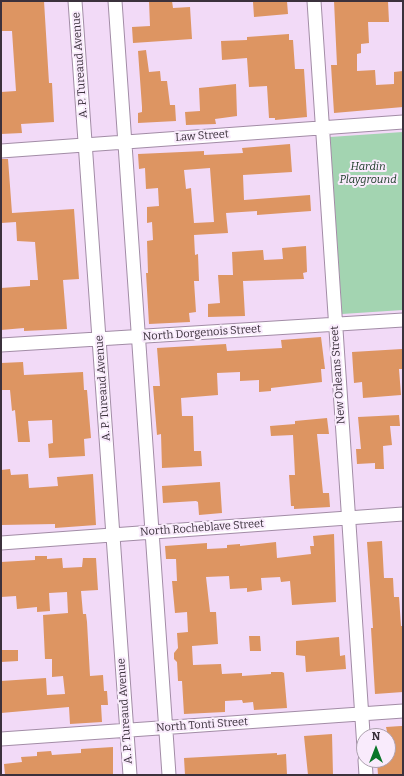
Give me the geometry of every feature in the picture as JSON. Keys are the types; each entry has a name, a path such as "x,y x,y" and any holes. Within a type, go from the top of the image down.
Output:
{"street":[{"name":"A. P. Tureaud Avenue","path":"75,1 130,775"},
{"path":"114,1 169,775"},
{"name":"New Orleans Street","path":"314,1 334,324 363,728"},
{"name":"Law Street","path":"1,151 403,122"},
{"name":"North Dorgenois Street","path":"1,345 403,320"},
{"name":"North Rocheblave Street","path":"1,543 403,514"},
{"name":"North Tonti Street","path":"1,739 403,711"}],"green space":[{"name":"Hardin Playground","path":"403,132 403,310 342,314 330,137"}],"building":[{"path":"1,1 44,1 49,83 52,83 54,122 21,124 22,133 1,134 1,92 16,91 12,31 1,31"},
{"path":"149,1 172,1 173,8 190,7 192,39 133,43 132,27 150,26"},
{"path":"287,1 288,14 254,17 253,2"},
{"path":"334,1 388,1 389,22 368,22 369,43 361,44 361,53 357,54 357,71 375,70 376,85 394,84 394,72 403,71 403,107 334,113 331,65 337,65"},
{"path":"289,34 289,40 293,40 295,69 304,69 307,117 275,120 275,118 269,118 267,86 249,87 247,58 222,60 221,41 247,40 247,37"},
{"path":"146,50 149,72 160,71 161,81 167,81 170,105 175,105 176,121 138,123 138,113 142,112 142,107 138,51"},
{"path":"236,84 237,116 215,119 216,124 186,125 185,112 200,111 199,88"},
{"path":"290,144 292,172 243,175 244,200 310,195 311,211 257,215 257,211 226,213 228,233 194,235 195,255 198,254 199,281 194,281 196,312 189,313 190,322 149,324 146,273 148,273 147,241 153,240 152,222 147,223 147,207 159,206 158,188 146,189 145,168 139,169 138,154 204,151 204,155 243,153 242,148","holes":["210,168 214,222 194,223 191,188 186,189 184,170"]},
{"path":"1,159 8,159 12,213 74,209 79,279 63,280 67,329 24,331 24,328 1,330 1,288 30,286 30,280 38,280 35,242 17,241 16,222 1,223"},
{"path":"306,246 307,272 303,273 304,279 243,281 245,316 208,317 208,304 220,303 218,275 233,275 232,252 263,250 264,260 283,259 282,248"},
{"path":"321,337 325,369 321,369 322,382 271,388 271,391 259,392 259,380 240,381 240,372 217,373 218,395 181,398 182,416 193,416 194,451 201,451 202,466 162,468 161,434 157,435 153,386 160,386 157,348 226,344 227,351 282,348 281,340"},
{"path":"402,349 403,369 399,369 401,395 363,398 362,382 354,383 352,352"},
{"path":"23,362 24,375 83,372 84,390 87,390 91,438 84,439 85,456 49,458 48,444 53,443 52,420 28,421 30,442 18,442 15,410 12,411 10,390 1,390 1,363"},
{"path":"399,415 400,426 390,426 392,445 383,446 384,469 375,469 375,463 357,464 356,449 361,449 358,417"},
{"path":"327,418 329,434 317,434 323,493 329,493 330,507 294,509 294,506 291,506 289,475 295,475 293,435 271,436 270,426 295,424 295,421"},
{"path":"10,469 11,475 28,474 29,488 58,486 57,477 93,474 96,525 55,528 55,524 1,525 1,470"},
{"path":"220,482 222,513 199,515 198,502 196,501 163,503 162,486"},
{"path":"334,534 336,602 292,605 290,581 281,582 280,577 261,578 262,590 247,592 247,588 230,589 229,576 206,577 210,612 216,612 218,644 192,646 193,665 221,664 222,674 242,673 242,676 282,672 284,673 287,708 254,710 253,702 243,703 242,700 225,701 225,712 184,714 182,681 178,681 177,662 174,659 174,653 178,648 177,633 188,632 187,612 175,613 172,581 177,581 176,559 166,559 165,546 207,543 207,549 227,548 227,545 240,544 240,546 276,542 277,558 311,554 310,546 314,546 313,536"},
{"path":"382,541 384,578 393,578 394,597 399,597 401,626 403,626 403,692 375,694 371,628 373,628 367,542"},
{"path":"35,556 47,556 47,559 62,558 63,568 82,567 83,558 96,558 98,590 81,591 83,614 86,614 87,622 90,676 103,675 104,691 107,691 108,705 101,705 102,722 70,724 69,707 1,713 1,681 46,678 47,695 65,694 63,676 52,677 52,659 45,659 43,615 68,613 67,592 49,593 50,611 37,612 37,607 17,609 16,596 1,597 1,562 35,560"},
{"path":"249,636 260,636 261,651 250,651"},
{"path":"339,637 340,656 345,655 346,669 306,672 305,656 296,655 296,641"},
{"path":"1,650 18,650 18,661 1,662"},
{"path":"403,726 403,775 378,775 378,768 396,768 396,728 386,727"},
{"path":"332,734 333,775 308,775 304,736"},
{"path":"113,747 113,775 5,775 4,764 22,762 21,757 37,756 37,752 51,751 52,755 81,753 81,749"},
{"path":"277,753 277,755 286,754 287,775 185,775 184,758"}]}
